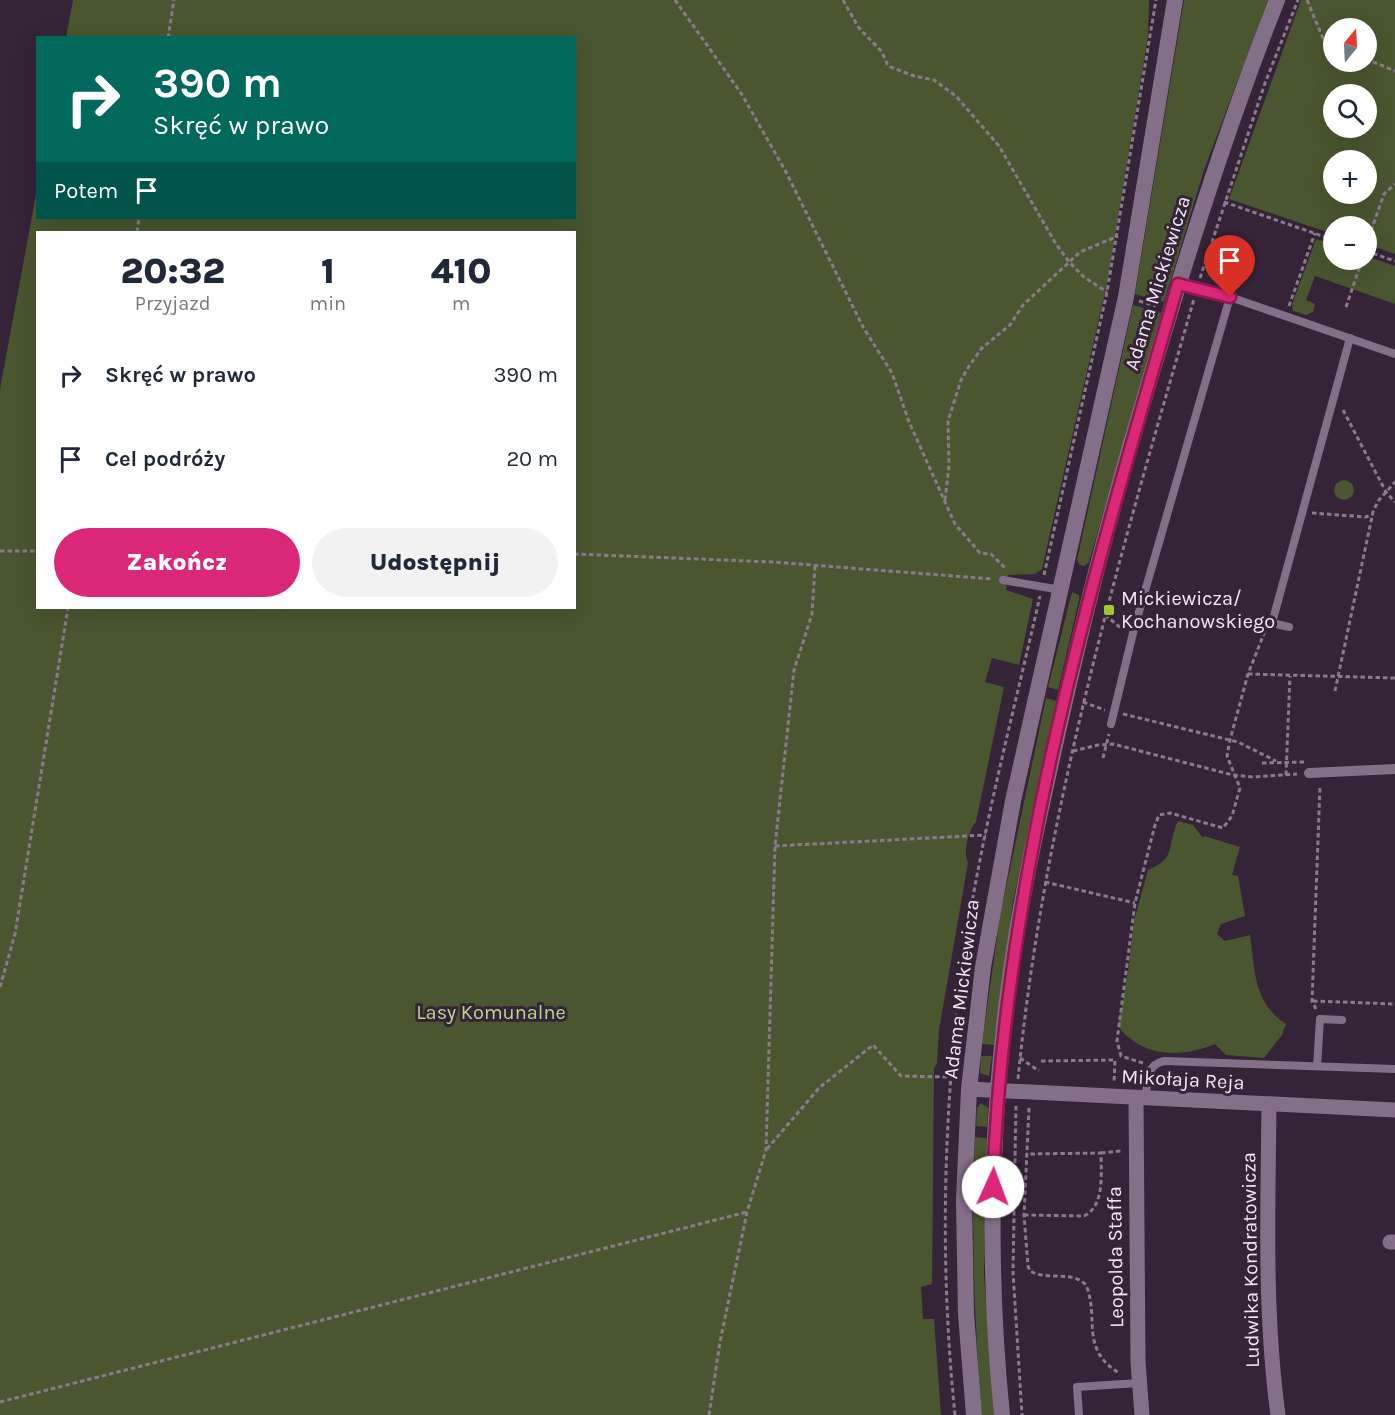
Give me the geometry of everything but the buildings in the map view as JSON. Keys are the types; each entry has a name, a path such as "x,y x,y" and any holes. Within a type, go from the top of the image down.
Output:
{"street":[{"name":"Adama Mickiewicza","path":"974,1415 963,1263 969,1089 978,998 997,881 1126,297 1175,0"},
{"name":"Adama Mickiewicza","path":"1002,1415 995,1333 992,1242 998,1091 1009,980 1026,879 1092,584 1170,310 1233,113 1277,0"},
{"path":"1062,583 1092,584"},
{"path":"1314,773 1395,769"},
{"name":"Mikołaja Reja","path":"969,1089 1395,1110"},
{"name":"Leopolda Staffa","path":"1141,1098 1135,1150 1139,1379 1142,1415"},
{"name":"Ludwika Kondratowicza","path":"1269,1104 1268,1274 1271,1347 1278,1415"}],"lane":[{"path":"1178,284 1230,297 1395,354"},
{"path":"1111,724 1131,639 1230,297"},
{"path":"1289,627 1272,623 1350,338"},
{"path":"1003,580 1062,583"},
{"path":"1317,1066 1320,1019 1342,1020"},
{"path":"1141,1098 1152,1066 1164,1061 1395,1069"},
{"path":"1079,1415 1077,1387 1139,1379"}],"path":[{"path":"168,36 174,0"},
{"path":"576,554 815,566 1003,580 1006,567 991,554 980,553 956,524 909,422 892,373 863,327 786,172 741,93 675,0"},
{"path":"843,0 859,28 882,52 888,66 939,83 969,110 979,126 999,146 1056,244 1084,278 1107,292 1189,315"},
{"path":"1307,0 1323,39"},
{"path":"1377,64 1395,71"},
{"path":"1376,216 1384,194 1395,184"},
{"path":"1224,202 1323,236"},
{"path":"1286,316 1315,233"},
{"path":"945,501 949,466 948,421 965,373 982,348 1010,325 1023,305 1080,252 1118,236"},
{"path":"1377,255 1395,261"},
{"path":"1346,307 1359,270"},
{"path":"1333,400 1340,405 1386,492 1395,502"},
{"path":"1335,691 1336,677 1372,514 1395,482"},
{"path":"1303,512 1366,517 1372,514"},
{"path":"0,551 36,551"},
{"path":"709,1415 720,1342 747,1212 766,1150 775,846 794,669 812,614 815,566"},
{"path":"1033,592 1039,599"},
{"path":"0,987 17,923 68,609"},
{"path":"1105,615 1131,639"},
{"path":"1121,1056 1118,1041 1135,903 1159,815 1170,813 1223,828 1232,816 1240,788 1227,756 1230,740 1248,674 1262,634 1272,623"},
{"path":"1248,674 1395,678"},
{"path":"1286,775 1290,676"},
{"path":"1084,702 1114,712 1251,746 1278,762"},
{"path":"1103,758 1111,724"},
{"path":"1073,751 1106,743 1236,775 1314,773"},
{"path":"1262,763 1305,762 1314,773 1312,1001 1320,1019"},
{"path":"775,846 986,835"},
{"path":"1045,882 1135,903"},
{"path":"1312,1001 1395,1004"},
{"path":"766,1150 819,1088 873,1045 901,1076 950,1077"},
{"path":"1041,1060 1115,1060 1121,1056"},
{"path":"1121,1056 1152,1066"},
{"path":"1020,1058 1039,1071"},
{"path":"1114,1085 1115,1060"},
{"path":"1030,1093 1024,1215 1030,1271 1037,1275 1073,1277 1083,1281 1089,1291 1093,1342 1097,1351 1104,1361 1120,1373 1139,1379"},
{"path":"1026,1154 1135,1150"},
{"path":"1024,1215 1076,1218 1089,1214 1100,1189 1101,1153"},
{"path":"0,1402 747,1212"}],"green space":[{"name":"Lasy Komunalne","path":"73,0 1149,0 1148,36 1108,279 1042,569 1035,574 1008,575 1006,590 1033,599 1019,665 992,658 985,682 1004,687 976,822 967,842 968,863 939,1030 937,1064 934,1068 932,1284 921,1287 923,1319 934,1319 941,1415 0,1415 0,389 36,194 36,219 576,219 576,36 66,36"},
{"path":"1184,0 1268,0 1204,170 1164,302 1135,294"},
{"path":"1301,0 1395,0 1395,254 1377,248 1377,216 1323,216 1323,231 1229,199"},
{"path":"1316,239 1323,241 1323,270 1377,270 1377,260 1395,266 1395,304 1315,276 1306,300 1315,304 1313,312 1306,315 1293,311 1292,305"},
{"path":"1133,305 1161,313 1089,562 1084,566 1080,565 1077,560"},
{"path":"1344,480 1351,483 1354,490 1351,497 1344,500 1337,497 1334,490 1337,483"},
{"path":"1072,592 1079,595 1079,600 1058,690 1048,687"},
{"path":"1046,698 1057,701 1013,901 994,1045 982,1044 1000,916"},
{"path":"1178,821 1193,825 1203,838 1204,836 1240,847 1232,875 1238,876 1245,916 1221,924 1217,934 1225,941 1250,935 1255,973 1261,996 1275,1016 1286,1024 1282,1035 1264,1058 1226,1055 1215,1044 1189,1052 1163,1052 1139,1044 1128,1037 1118,1026 1134,921 1148,870 1168,855"},
{"path":"981,1056 992,1056 989,1076 980,1073"},
{"path":"981,1103 988,1108 987,1127 976,1126 977,1108"},
{"path":"975,1137 987,1138 984,1273 994,1415 982,1415 979,1380 973,1241"}],"place":[{"name":"Mickiewicza/ Kochanowskiego","path":"1109,610"}],"route":[{"path":"993,1187 1005,1011 1014,948 1053,754 1112,507 1178,284 1230,297"}]}
